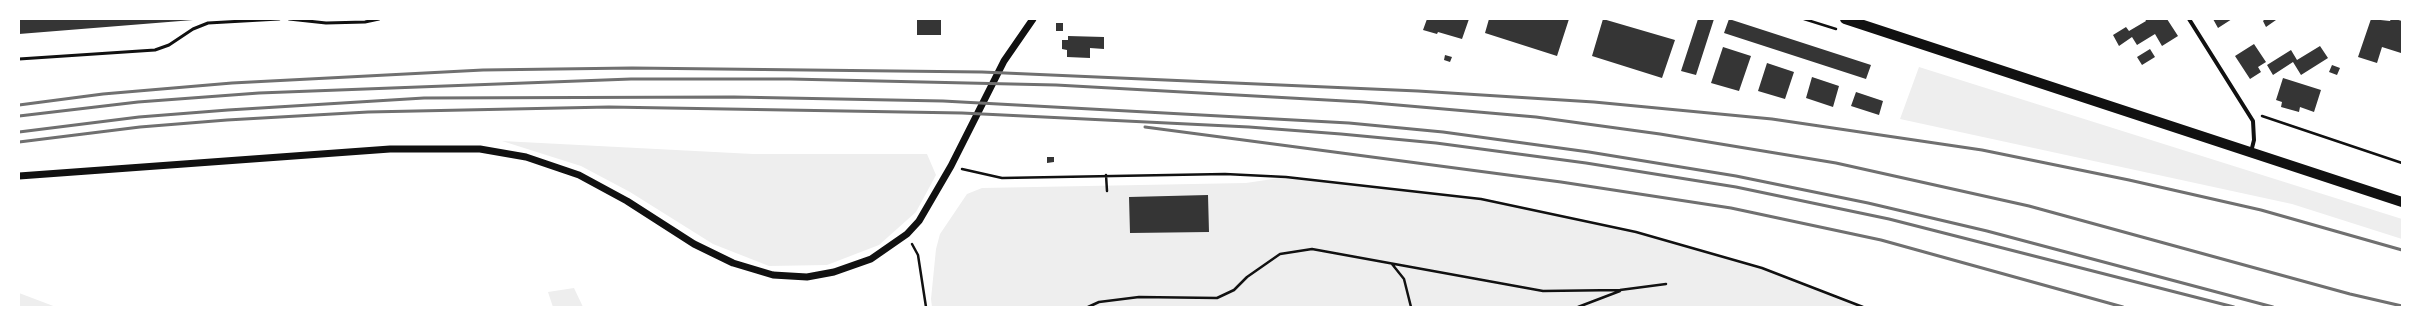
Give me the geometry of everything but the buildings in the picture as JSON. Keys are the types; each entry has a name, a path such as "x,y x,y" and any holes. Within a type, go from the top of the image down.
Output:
{"main road":[{"path":"1845,19 2402,202"}],"street":[{"path":"19,176 368,150 451,147 480,148 526,157 579,175 627,201 694,244 733,263 773,275 808,277 855,265 887,249 907,234 930,206 952,166 1004,61 1033,19"},
{"path":"2189,19 2251,118 2254,140 2251,153"}],"lane":[{"path":"19,59 148,51 170,45 193,29 208,23 279,19"},
{"path":"288,19 326,23 366,22 379,19"}],"path":[{"path":"2251,118 2258,115 2402,163"},
{"path":"952,166 1002,178 1225,174 1286,177 1481,199 1636,232 1762,268 1863,307"},
{"path":"1106,175 1107,191"},
{"path":"907,234 918,255 926,307"},
{"path":"1088,307 1099,302 1138,297 1217,298 1234,290 1247,277 1280,254 1312,249 1544,291 1624,289 1666,284"},
{"path":"1392,264 1404,279 1411,307"},
{"path":"1578,307 1624,289"}],"shaded area":[{"path":"1919,67 2402,219 2402,239 2292,204 1900,119"},
{"path":"502,141 753,154 927,154 936,175 916,212 879,245 827,265 769,266 713,244 630,192 581,166"},
{"path":"1286,177 1481,199 1636,232 1762,268 1863,307 932,307 931,299 936,249 940,234 967,194 982,188 1246,183"},
{"path":"574,288 583,307 553,307 548,292"},
{"path":"19,293 56,307 19,307"}],"railway":[{"path":"19,105 103,94 232,83 483,70 632,68 982,72 1418,91 1594,102 1772,119 1982,150 2129,180 2261,210 2402,250"},
{"path":"19,116 138,102 259,93 631,79 790,79 1056,85 1363,102 1536,117 1660,134 1836,163 2029,206 2350,294 2402,306"},
{"path":"19,132 139,117 424,98 734,97 943,101 1349,123 1443,132 1589,152 1736,176 1868,203 1987,231 2273,307"},
{"path":"19,142 140,127 227,120 368,112 609,107 962,113 1249,127 1436,143 1586,163 1736,187 1889,219 2234,307"},
{"path":"1145,127 1561,182 1731,208 1881,240 2123,307"}]}
